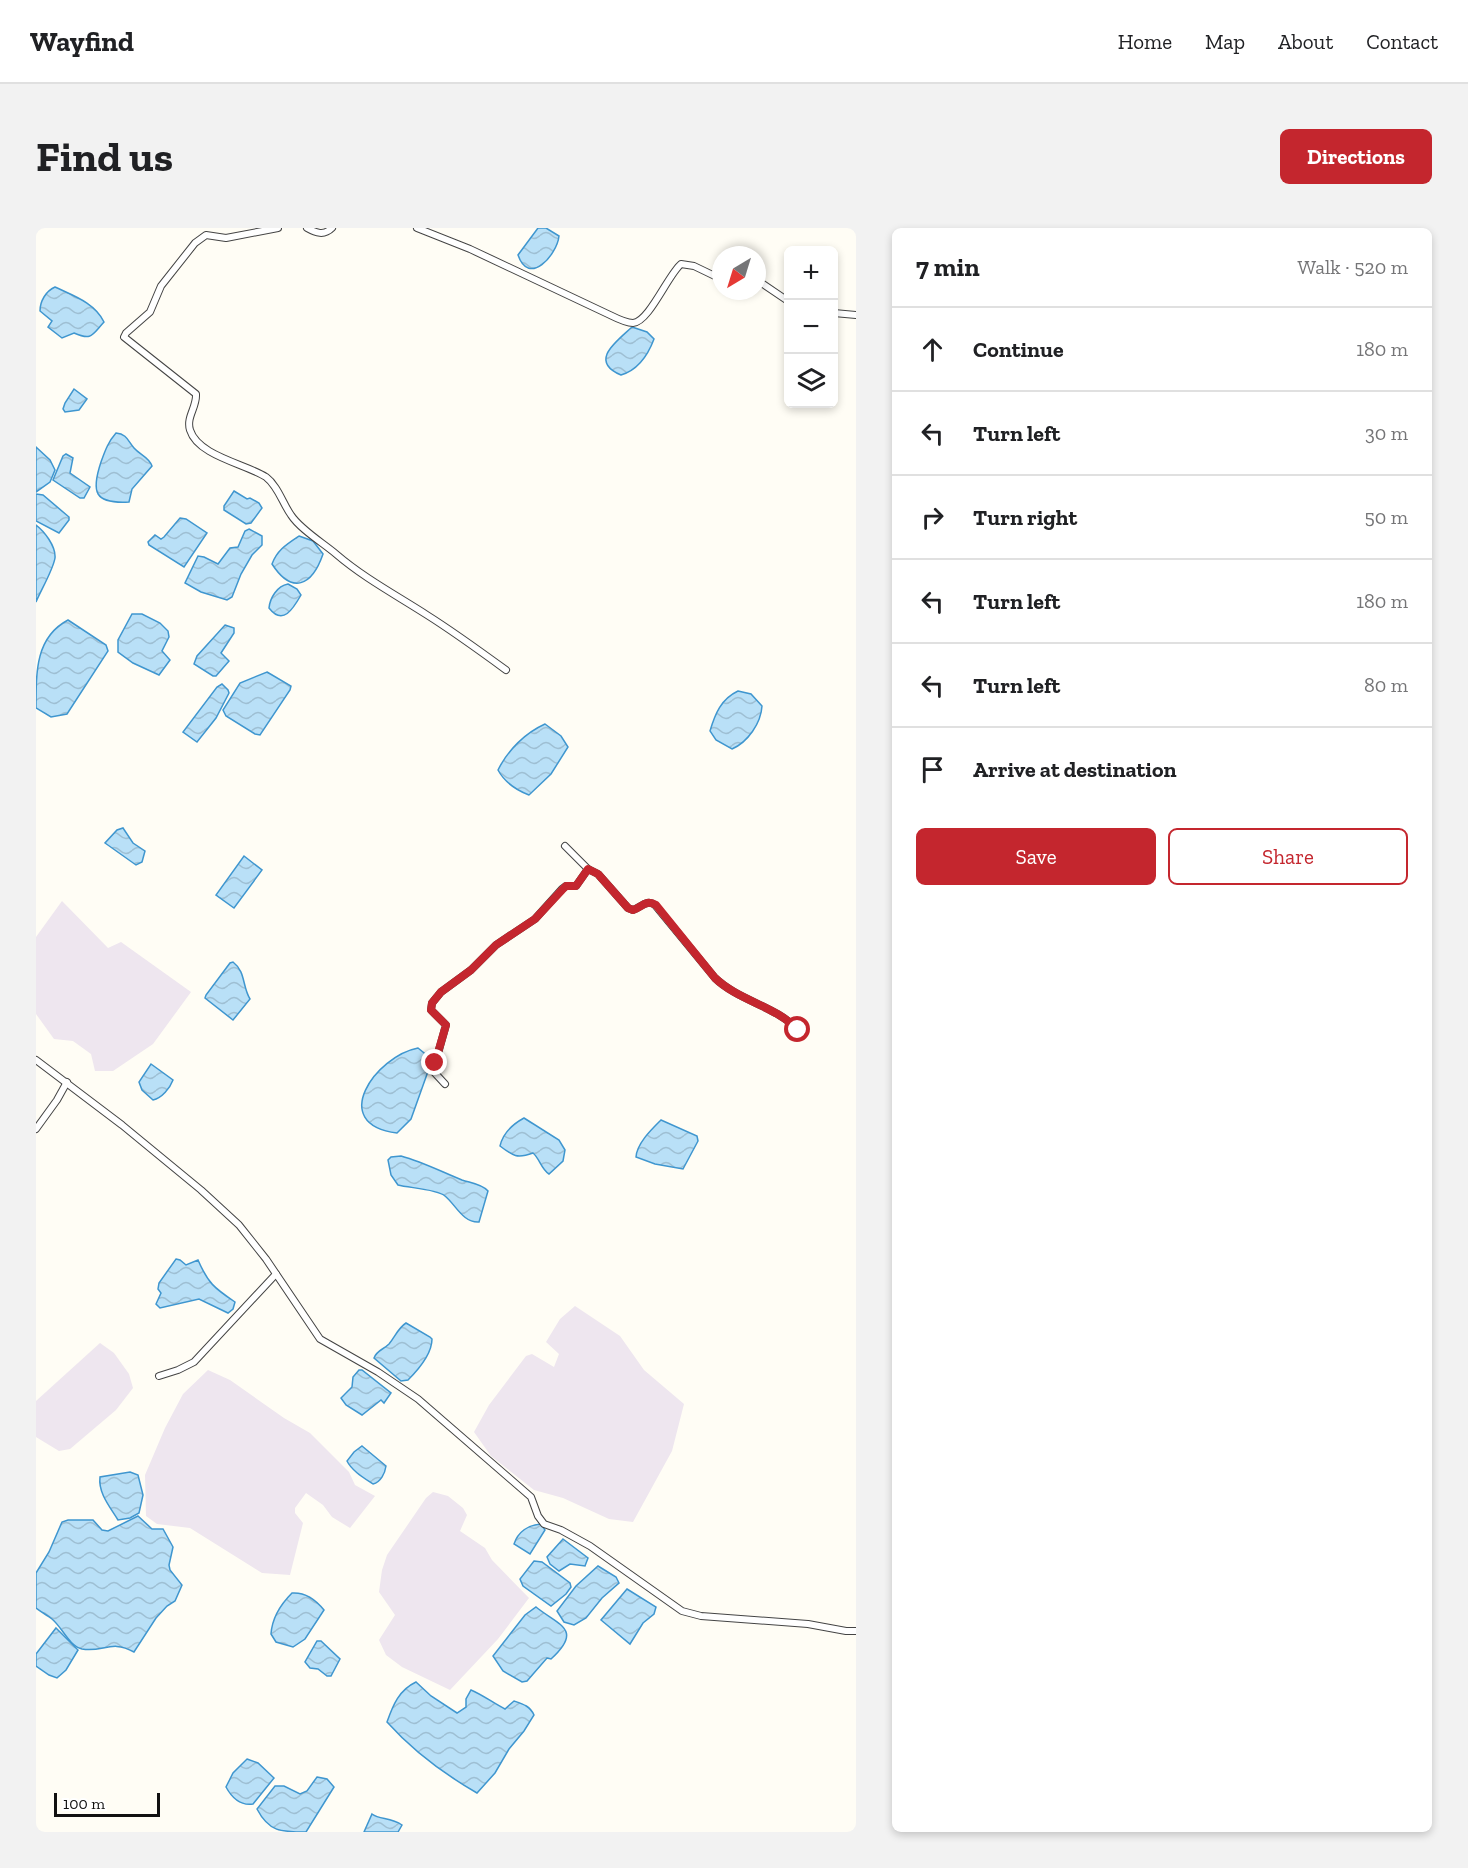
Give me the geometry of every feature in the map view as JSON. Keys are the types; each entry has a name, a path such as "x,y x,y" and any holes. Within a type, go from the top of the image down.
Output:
{"street":[{"path":"278,228 226,238 206,235 195,243 160,286 150,312 124,337 196,394 196,402 189,419 190,430 197,442 225,459 264,476 271,482 292,518 339,557 371,581 457,635 506,670"},
{"path":"307,228 318,233 328,232 332,228"},
{"path":"417,228 470,249 610,315 632,323 639,321 651,307 681,264 693,266 712,275"},
{"path":"766,286 787,300"},
{"path":"838,313 856,315"},
{"path":"565,846 588,869 598,874 628,908 633,910 646,902 656,905 726,989 789,1021 798,1030"},
{"path":"445,1084 433,1071 446,1025 431,1010 432,1003 441,992 471,970 496,945 535,919 566,886 576,886 588,869"},
{"path":"36,1060 67,1082 201,1190 239,1225 320,1339 378,1372 418,1399 531,1497 538,1516 544,1524 561,1530 590,1546 682,1611 702,1616 808,1624 846,1632 856,1631"},
{"path":"36,1129 67,1082"},
{"path":"159,1376 194,1362 276,1274"}],"shaded area":[{"path":"62,901 108,948 121,942 191,992 153,1044 113,1071 95,1071 91,1054 73,1041 54,1039 36,1014 36,937"},
{"path":"575,1306 620,1336 644,1370 684,1404 672,1451 633,1522 609,1519 563,1498 534,1490 491,1456 474,1432 489,1405 526,1356 532,1354 554,1367 559,1354 546,1342 560,1319"},
{"path":"100,1343 114,1353 129,1374 133,1388 116,1410 70,1449 59,1451 36,1437 36,1401"},
{"path":"208,1370 230,1380 284,1418 310,1433 349,1472 355,1485 375,1496 350,1528 332,1517 323,1505 306,1493 295,1508 295,1513 303,1523 290,1575 262,1573 190,1528 157,1524 146,1516 145,1475 165,1428 183,1394"},
{"path":"433,1492 448,1496 463,1508 467,1515 460,1531 485,1548 492,1560 529,1598 498,1639 450,1690 402,1667 386,1655 379,1640 395,1615 379,1592 387,1555 426,1498"}],"water":[{"path":"538,228 546,228 559,236 548,259 542,265 529,268 523,264 518,255"},
{"path":"55,287 83,301 100,315 104,322 94,333 85,336 74,333 62,338 48,327 52,321 40,311 40,307 46,294"},
{"path":"632,327 647,332 654,339 642,361 632,370 621,375 611,369 606,357 613,345"},
{"path":"74,389 87,399 79,410 65,412 63,409 65,403"},
{"path":"116,433 125,436 152,466 132,489 129,502 108,501 98,494 96,488 101,462"},
{"path":"36,447 50,460 55,470 50,482 36,492"},
{"path":"66,454 73,458 70,473 90,487 84,498 80,498 53,480"},
{"path":"234,491 259,503 262,508 251,523 246,524 224,510 224,506"},
{"path":"36,494 43,495 69,517 59,533 36,521"},
{"path":"180,518 186,519 207,533 184,567 149,545 148,542 155,535 161,539 164,537"},
{"path":"36,525 52,544 55,558 36,602"},
{"path":"249,529 262,536 262,545 252,555 241,574 232,597 227,600 201,592 185,583 198,556 218,564 230,548 238,547 245,531"},
{"path":"299,536 313,541 323,554 313,573 307,579 301,583 294,583 279,574 272,564 280,551"},
{"path":"288,584 297,589 301,595 287,614 279,616 269,608 270,604 277,590"},
{"path":"132,614 142,614 160,623 168,631 169,637 162,651 170,660 159,675 133,663 118,652 118,640"},
{"path":"68,620 106,645 108,651 67,714 51,717 36,708 36,681 40,656 44,645 57,627"},
{"path":"225,625 234,628 234,633 221,653 229,661 216,676 213,676 194,664 197,656"},
{"path":"267,672 291,686 260,735 226,716 223,710 240,683"},
{"path":"222,684 229,693 216,718 197,742 183,732 217,687"},
{"path":"738,691 751,694 762,706 753,731 743,742 732,749 716,740 710,731 714,719 727,698"},
{"path":"545,724 561,736 568,747 551,774 529,795 511,786 498,770 518,743"},
{"path":"123,828 133,843 145,851 142,862 136,865 105,843 117,830"},
{"path":"244,856 262,870 234,908 216,895"},
{"path":"233,962 240,970 250,999 233,1020 205,998"},
{"path":"418,1048 429,1057 431,1063 411,1119 397,1133 376,1127 365,1117 362,1104 366,1090 374,1076 387,1063"},
{"path":"151,1064 173,1080 160,1097 153,1100 142,1090 139,1082"},
{"path":"524,1118 559,1140 565,1150 563,1161 549,1174 533,1153 523,1156 515,1155 500,1146 509,1129"},
{"path":"661,1120 697,1136 698,1141 683,1169 655,1164 636,1157 642,1142"},
{"path":"401,1156 486,1189 488,1191 479,1222 468,1220 441,1194 398,1185 391,1175 388,1160 391,1157"},
{"path":"176,1259 186,1265 198,1260 212,1284 235,1302 233,1309 228,1313 199,1299 160,1308 156,1304 161,1293 158,1289 159,1283"},
{"path":"406,1323 432,1339 430,1350 420,1366 408,1380 401,1381 374,1358"},
{"path":"359,1370 391,1393 384,1403 381,1400 362,1415 346,1405 341,1398 352,1387 353,1377"},
{"path":"362,1446 386,1466 382,1477 373,1484 355,1471 347,1461"},
{"path":"130,1472 138,1475 143,1495 139,1513 130,1518 118,1520 103,1494 100,1477"},
{"path":"138,1516 152,1529 163,1529 173,1547 170,1570 182,1585 175,1601 156,1618 134,1652 113,1646 89,1650 77,1647 52,1619 36,1608 36,1573 49,1552 62,1522 93,1520 102,1530 108,1531"},
{"path":"541,1524 545,1530 530,1554 514,1544 524,1530"},
{"path":"563,1539 588,1558 585,1566 570,1564 559,1571 550,1564 547,1557"},
{"path":"534,1561 542,1562 570,1583 571,1587 566,1594 551,1606 523,1586 520,1579"},
{"path":"598,1566 616,1577 619,1583 602,1598 586,1618 574,1625 564,1622 557,1611 576,1586"},
{"path":"627,1589 656,1607 654,1614 643,1623 630,1644 601,1620"},
{"path":"292,1593 310,1597 324,1610 305,1639 293,1647 276,1642 271,1634 278,1612"},
{"path":"536,1607 564,1628 567,1634 566,1641 551,1659 547,1658 527,1681 522,1682 503,1671 493,1656 525,1615"},
{"path":"56,1628 78,1650 66,1670 57,1678 36,1666 36,1654"},
{"path":"317,1641 321,1641 340,1659 331,1676 327,1676 318,1669 310,1668 305,1662"},
{"path":"416,1682 431,1696 457,1713 466,1707 466,1699 471,1690 505,1709 514,1701 526,1706 534,1715 495,1773 477,1793 429,1761 387,1722 401,1694"},
{"path":"247,1759 258,1763 274,1778 253,1804 244,1804 237,1800 226,1787 233,1773"},
{"path":"317,1777 327,1779 334,1787 306,1832 283,1831 266,1822 257,1809 275,1786 284,1786 300,1794 307,1791"},
{"path":"372,1814 402,1825 398,1832 364,1832"}],"route":[{"path":"435,1063 446,1025 431,1010 432,1003 441,992 471,970 496,945 535,919 566,886 576,886 588,869 598,874 628,908 633,910 640,908 646,902 656,905 726,989 789,1021 798,1030"}]}
